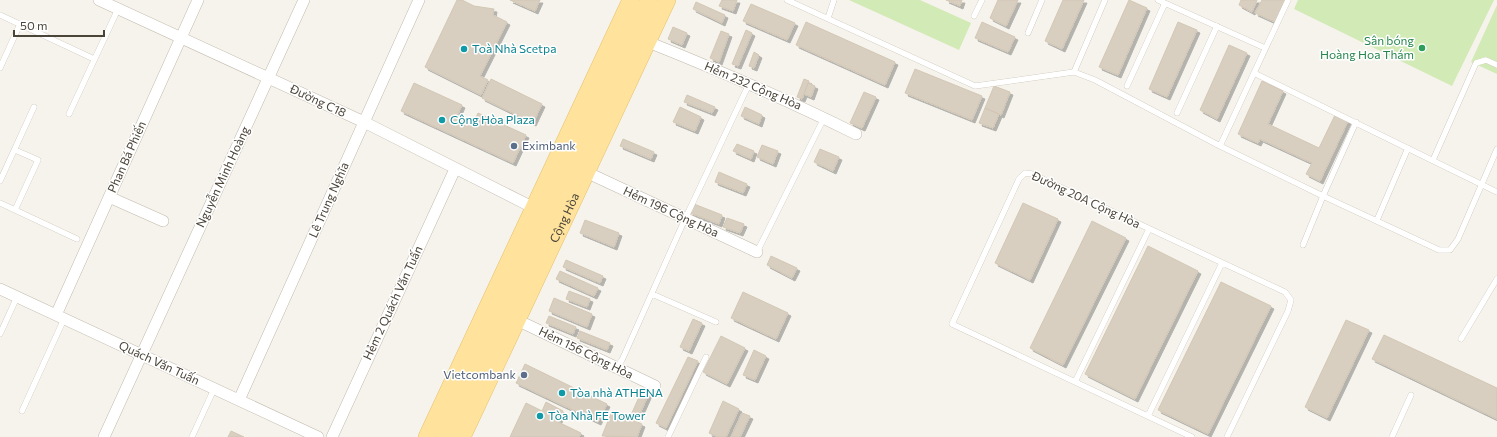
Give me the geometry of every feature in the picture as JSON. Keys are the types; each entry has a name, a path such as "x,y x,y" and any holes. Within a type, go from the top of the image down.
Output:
{"main road":[{"path":"427,437 631,0"},
{"name":"Cộng Hòa","path":"445,437 649,0"},
{"name":"Cộng Hòa","path":"462,437 667,0"}],"street":[{"name":"Đường C18","path":"99,0 364,122 534,208"},
{"name":"Phan Bá Phiến","path":"60,317 109,197 198,0"},
{"name":"Nguyễn Minh Hoàng","path":"104,437 304,0"},
{"name":"Lê Trung Nghĩa","path":"239,400 419,0"},
{"name":"Hẻm 232 Cộng Hòa","path":"648,42 749,84 856,134"},
{"name":"Hẻm 2 Quách Văn Tuấn","path":"332,437 455,169"},
{"name":"Hẻm 196 Cộng Hòa","path":"586,172 757,252"},
{"path":"109,197 163,221"},
{"name":"Quách Văn Tuấn","path":"0,289 318,437"},
{"name":"Hẻm 156 Cộng Hòa","path":"517,320 655,386"}],"lane":[{"path":"787,0 975,86 1074,72 1095,80 1220,146 1440,250 1450,250 1458,239 1497,149"},
{"path":"828,18 834,0"},
{"path":"974,16 982,0"},
{"path":"1028,34 1042,0"},
{"path":"1074,72 1105,0"},
{"path":"1158,0 1265,48"},
{"path":"1220,146 1288,0"},
{"path":"1127,86 1165,3"},
{"path":"69,114 118,9"},
{"path":"0,15 94,59"},
{"path":"0,68 20,24"},
{"path":"1177,113 1217,26"},
{"path":"1433,160 1476,63 1486,60 1497,65"},
{"path":"1254,73 1497,192"},
{"path":"616,368 622,360 685,219 749,84"},
{"path":"0,182 34,107"},
{"path":"757,252 824,118"},
{"path":"1303,245 1356,122"},
{"path":"1377,220 1408,148"},
{"path":"15,150 38,160 15,210"},
{"name":"Đường 20A Cộng Hòa","path":"1192,437 952,324 1019,179 1025,173 1032,174 1285,292 1291,300 1288,311 1227,437"},
{"path":"0,203 77,239"},
{"path":"1076,382 1149,229"},
{"path":"1148,416 1222,263"},
{"path":"1461,339 1497,279"},
{"path":"652,294 716,322"},
{"path":"0,334 17,297"},
{"path":"22,411 60,317"},
{"path":"668,437 706,357"},
{"path":"192,437 214,389"},
{"path":"1392,437 1411,395"}],"green space":[{"path":"849,0 920,0 971,23 959,50"},
{"name":"Sân bóng Hoàng Hoa Thám","path":"1298,0 1494,0 1452,86 1294,9"},
{"path":"1497,5 1497,74 1471,62"}],"building":[{"name":"Toà Nhà Scetpa","path":"457,0 462,0 474,6 494,9 493,15 507,22 480,76 488,80 481,95 425,67"},
{"path":"510,0 540,0 535,11"},
{"path":"722,0 737,0 733,11 719,6"},
{"path":"946,0 962,0 960,6"},
{"path":"998,0 1018,0 1006,26 990,18"},
{"path":"1063,0 1084,0 1062,49 1045,41"},
{"path":"1129,0 1147,8 1118,75 1099,67"},
{"path":"1241,0 1257,0 1252,12 1239,5"},
{"path":"1262,0 1286,0 1275,22 1255,13"},
{"path":"696,2 725,15 722,23 693,9"},
{"path":"751,4 795,23 787,40 743,21"},
{"path":"806,22 895,62 885,85 796,45"},
{"path":"982,22 1015,37 1008,52 975,38"},
{"path":"1178,22 1197,30 1167,97 1149,89"},
{"path":"673,27 687,33 682,45 668,39"},
{"path":"746,30 752,33 738,66 732,64"},
{"path":"721,31 729,34 719,62 710,58"},
{"path":"1229,45 1247,53 1217,119 1200,110"},
{"path":"754,52 759,55 754,68 749,66"},
{"path":"915,69 982,96 972,120 905,93"},
{"path":"491,79 542,104 533,123 482,98"},
{"path":"804,79 809,81 802,99 797,97"},
{"path":"1262,81 1283,91 1268,124 1319,148 1335,115 1348,121 1320,181 1306,174 1312,163 1260,139 1258,143 1238,134"},
{"name":"Cộng Hòa Plaza","path":"414,83 462,105 457,116 473,124 478,113 526,135 513,163 401,111"},
{"path":"808,83 815,86 811,97 804,94"},
{"path":"994,86 1010,92 1001,115 985,108"},
{"path":"864,92 876,97 862,128 850,123"},
{"path":"687,95 715,107 712,113 684,102"},
{"path":"680,107 701,117 695,131 673,122"},
{"path":"745,107 762,115 759,124 741,116"},
{"path":"985,108 999,114 993,128 979,123"},
{"path":"623,139 654,152 651,159 620,146"},
{"path":"737,144 754,151 751,159 733,151"},
{"path":"762,145 778,151 773,164 757,157"},
{"path":"820,149 839,157 833,171 814,162"},
{"path":"719,172 747,184 743,193 715,182"},
{"path":"1023,203 1058,219 1030,280 995,263"},
{"path":"694,204 722,215 719,224 690,213"},
{"path":"727,218 744,224 740,233 723,227"},
{"path":"585,220 619,233 614,247 580,233"},
{"path":"1092,221 1126,238 1063,365 1030,348"},
{"path":"1148,246 1198,271 1135,399 1085,374"},
{"path":"771,256 797,268 792,278 767,265"},
{"path":"566,260 603,276 600,283 563,267"},
{"path":"560,271 598,288 594,296 556,279"},
{"path":"1221,282 1271,306 1208,434 1158,410"},
{"path":"569,291 590,299 587,307 566,299"},
{"path":"743,292 788,313 776,339 731,318"},
{"path":"554,298 592,314 587,327 549,311"},
{"path":"549,316 576,327 573,334 546,323"},
{"path":"693,319 702,323 689,351 680,347"},
{"path":"1346,320 1369,330 1327,418 1305,407"},
{"path":"580,331 610,343 607,350 577,338"},
{"path":"1384,335 1497,388 1497,419 1372,359"},
{"path":"721,336 745,348 727,384 703,372"},
{"path":"754,350 766,356 755,380 743,375"},
{"path":"688,357 698,361 666,428 656,423"},
{"name":"Tòa nhà ATHENA","path":"525,364 607,404 598,422 516,383"},
{"path":"643,388 650,391 638,418 631,415"},
{"path":"723,401 739,409 726,437 718,437 709,433"},
{"name":"Tòa Nhà FE Tower","path":"546,402 563,411 558,422 581,433 579,437 510,437 526,403 542,411"},
{"path":"612,411 642,424 637,437 602,436"},
{"path":"742,413 750,416 740,437 731,437"},
{"path":"231,431 244,437 228,437"}],"place":[{"name":"Sân bóng Hoàng Hoa Thám","path":"1422,48"},
{"name":"Toà Nhà Scetpa","path":"464,49"},
{"name":"Cộng Hòa Plaza","path":"442,120"},
{"name":"Eximbank","path":"514,146"},
{"name":"Vietcombank","path":"524,375"},
{"name":"Tòa nhà ATHENA","path":"562,393"},
{"name":"Tòa Nhà FE Tower","path":"540,416"}]}
